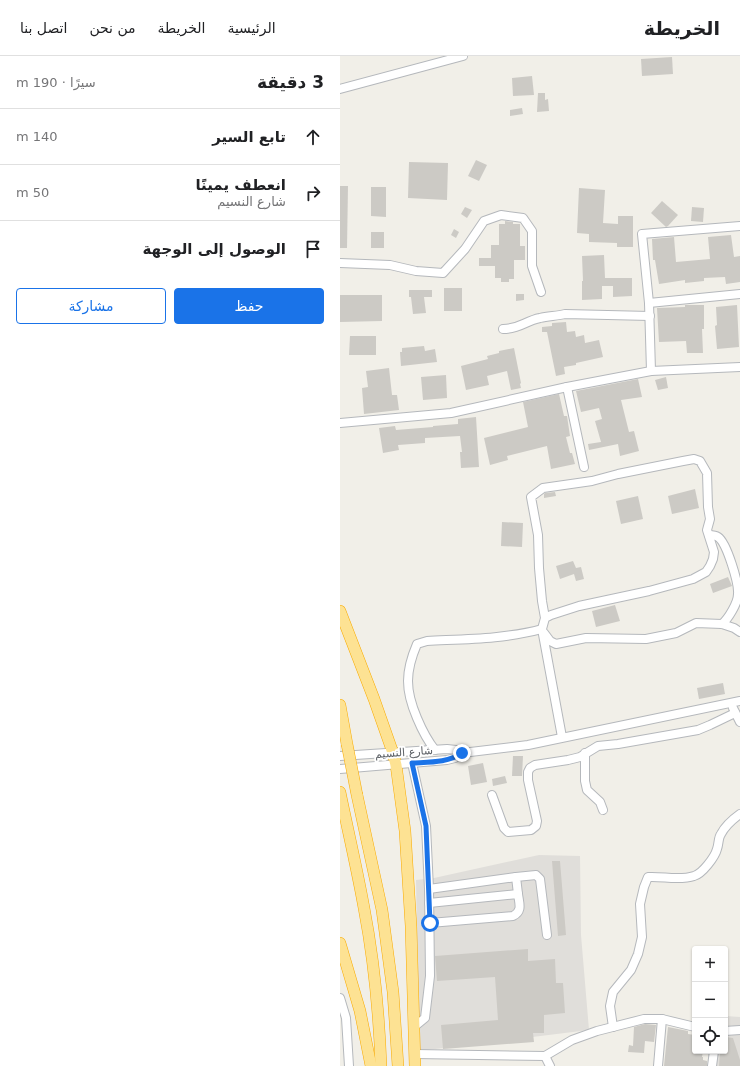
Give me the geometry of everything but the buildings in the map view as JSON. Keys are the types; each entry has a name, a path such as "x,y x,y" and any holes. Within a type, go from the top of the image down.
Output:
{"highway":[{"path":"340,610 393,753 396,765 405,832 414,1027 414,1066"},
{"path":"340,705 357,795 382,910 393,992 398,1066"},
{"path":"341,796 373,960 379,1020 381,1066"},
{"path":"340,943 360,1011 371,1066"}],"street":[{"path":"340,89 464,56"},
{"path":"340,263 390,265 416,271 443,273 466,249 484,221 501,215 523,218 532,231 532,266 541,292"},
{"path":"651,371 650,316 642,234 740,226"},
{"path":"649,303 740,294"},
{"path":"503,329 514,329 539,318 565,314 650,316"},
{"path":"340,423 451,413 567,387 651,371 740,367"},
{"path":"567,387 584,467"},
{"path":"545,618 551,614 579,606 649,591 693,579 706,572 713,560 714,552 707,530 710,519 708,507 707,473 700,461 694,459 626,472 592,481 543,488 531,497 538,534 539,568 545,618 542,629 562,737"},
{"path":"709,535 719,537 725,547 738,586 738,596 727,620 722,624"},
{"path":"542,629 545,636 556,644 586,638 646,639 676,633 696,624 722,624 734,628 740,632"},
{"path":"435,750 427,741 419,724 410,703 407,690 409,667 417,644 427,641 507,637 542,629"},
{"path":"462,753 528,745 736,702 735,713 740,722"},
{"path":"492,795 504,828 508,832 531,830 536,826 537,821 528,780 528,772 535,764 580,757 598,746 698,730 735,713"},
{"name":"شارع النسيم","path":"340,756 435,750 456,750 462,753 455,758 448,760 340,769"},
{"path":"585,753 585,781 587,790 600,802 603,810"},
{"path":"412,763 426,826 430,923 430,976 425,1018 414,1027"},
{"path":"613,1027 610,1006 613,992 631,970 638,954 642,937 640,904 644,886 648,877 658,876 676,878 695,876 708,865 717,850 720,835 740,814"},
{"path":"429,890 536,875 540,879 547,936"},
{"path":"430,923 513,916 518,914 520,909 516,877"},
{"path":"429,903 518,894"},
{"path":"340,998 346,1018 348,1033 349,1066"},
{"path":"415,1054 545,1056 572,1040 644,1019 662,1019 692,1026"},
{"path":"658,1066 662,1019"},
{"path":"728,1032 740,1030"},
{"path":"712,1066 714,1054"},
{"path":"545,1056 550,1066"}],"shaded area":[{"path":"539,855 580,856 581,935 589,1030 419,1051 416,880 434,878"},
{"path":"728,1016 740,1017 740,1066 712,1066 714,1054 728,1054"}],"route":[{"path":"430,923 426,826 412,763 448,760 455,758 462,753"}]}
